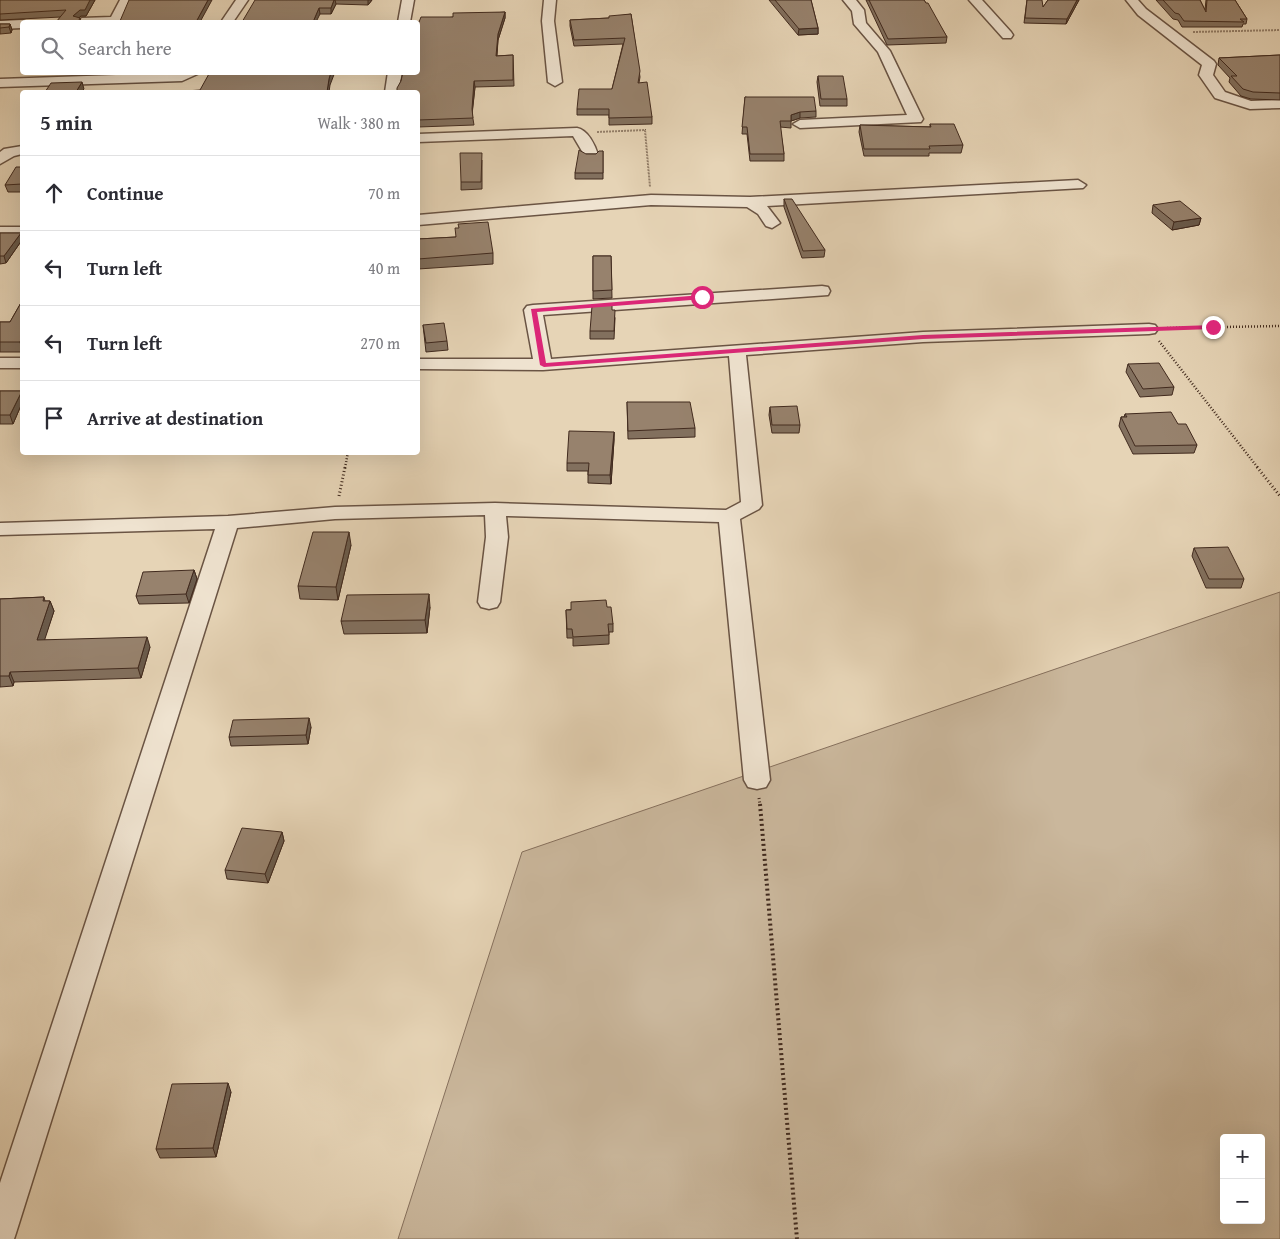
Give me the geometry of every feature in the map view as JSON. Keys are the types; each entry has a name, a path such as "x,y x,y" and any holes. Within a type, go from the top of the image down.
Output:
{"street":[{"path":"116,20 126,0"},
{"path":"229,20 242,0"},
{"path":"404,20 408,0"},
{"path":"550,0 548,21 555,82"},
{"path":"800,124 916,120 884,51 860,24 858,10 849,0"},
{"path":"975,0 1007,35"},
{"path":"1132,0 1142,12 1173,34 1209,64 1206,75 1220,95 1250,105 1280,104"},
{"path":"0,25 20,24"},
{"path":"0,84 182,77 188,75"},
{"path":"392,90 395,75"},
{"path":"420,138 577,132 588,146 590,155"},
{"path":"0,160 10,152 20,150"},
{"path":"420,220 651,200 750,202 1078,185"},
{"path":"750,202 764,211 772,223"},
{"path":"0,232 20,232"},
{"path":"544,365 534,310 822,291"},
{"path":"420,364 544,365 923,337 1149,329"},
{"path":"0,529 228,522 335,513 496,509 729,516 752,505 737,350"},
{"path":"0,363 20,363"},
{"path":"489,602 497,537 496,509"},
{"path":"729,516 757,780"},
{"path":"0,1234 228,522"}],"path":[{"path":"1173,34 1217,30 1280,30"},
{"path":"577,132 645,130 651,200"},
{"path":"1149,329 1280,326"},
{"path":"1149,329 1280,496"},
{"path":"335,513 347,455"},
{"path":"757,780 797,1239"}],"shaded area":[{"path":"1280,592 1280,1239 398,1239 522,852"}],"building":[{"path":"0,0 90,0 85,10 80,10 73,16 80,18 79,20 58,20 66,10 0,14"},
{"path":"129,0 208,0 197,20 120,20"},
{"path":"255,0 334,0 331,8 319,8 314,20 243,20"},
{"path":"775,0 811,0 818,28 799,29"},
{"path":"869,0 924,0 928,3 947,37 888,39"},
{"path":"1027,0 1042,0 1043,7 1048,0 1077,0 1067,19 1025,18"},
{"path":"1163,0 1200,0 1206,12 1207,0 1235,0 1247,19 1240,19 1244,22 1184,21"},
{"path":"505,12 498,34 496,56 513,55 513,80 474,81 473,118 420,120 420,90 397,90 402,75 420,75 421,17 453,17 453,13"},
{"path":"631,14 640,71 638,83 647,82 652,117 609,118 609,109 577,109 579,89 612,89 625,38 574,40 570,20 609,18 609,16"},
{"path":"0,24 10,24 9,27 0,28"},
{"path":"1280,55 1280,93 1253,92 1243,89 1231,76 1237,76 1219,58"},
{"path":"208,75 330,75 327,90 200,90"},
{"path":"818,76 843,76 847,99 821,99"},
{"path":"82,82 77,90 46,90 51,83"},
{"path":"745,97 814,97 816,111 800,112 791,115 791,121 780,121 784,154 750,154 747,127 742,127"},
{"path":"930,124 954,124 963,145 929,146 930,149 864,149 860,125 931,127"},
{"path":"579,150 586,154 596,154 599,151 603,151 603,173 575,173"},
{"path":"460,153 482,153 481,182 461,182"},
{"path":"16,167 20,167 20,184 5,185"},
{"path":"784,199 792,199 825,250 803,251"},
{"path":"1180,201 1201,218 1174,222 1153,205"},
{"path":"488,222 493,253 420,259 420,239 456,237 455,228 459,228 458,224"},
{"path":"0,233 20,233 4,256 0,256"},
{"path":"593,256 611,256 612,290 593,291"},
{"path":"20,304 20,342 0,342 0,322 10,322"},
{"path":"612,304 612,310 615,310 614,331 590,331 592,306"},
{"path":"444,323 447,341 426,343 423,325"},
{"path":"1159,363 1174,387 1143,389 1128,364"},
{"path":"0,391 20,391 20,395 10,415 0,415"},
{"path":"627,402 690,402 695,428 628,431"},
{"path":"797,406 800,425 772,425 770,407"},
{"path":"1171,412 1178,424 1186,424 1197,445 1135,446 1121,417 1127,417 1125,414"},
{"path":"569,431 614,432 610,475 588,475 589,463 567,463"},
{"path":"313,532 349,532 336,587 298,586"},
{"path":"1228,547 1244,579 1209,579 1194,548"},
{"path":"194,570 186,594 136,596 143,572"},
{"path":"429,594 425,620 341,621 347,595"},
{"path":"44,597 43,601 50,601 37,640 147,637 138,668 10,672 9,676 0,676 0,599"},
{"path":"606,600 607,607 611,607 613,624 608,624 609,635 573,637 572,629 567,629 566,610 571,610 571,602"},
{"path":"309,718 306,735 229,737 233,720"},
{"path":"242,828 282,832 265,874 225,870"},
{"path":"228,1083 213,1148 156,1149 172,1084"}],"route":[{"path":"702,297 534,310 544,365 923,337 1213,327"}]}
